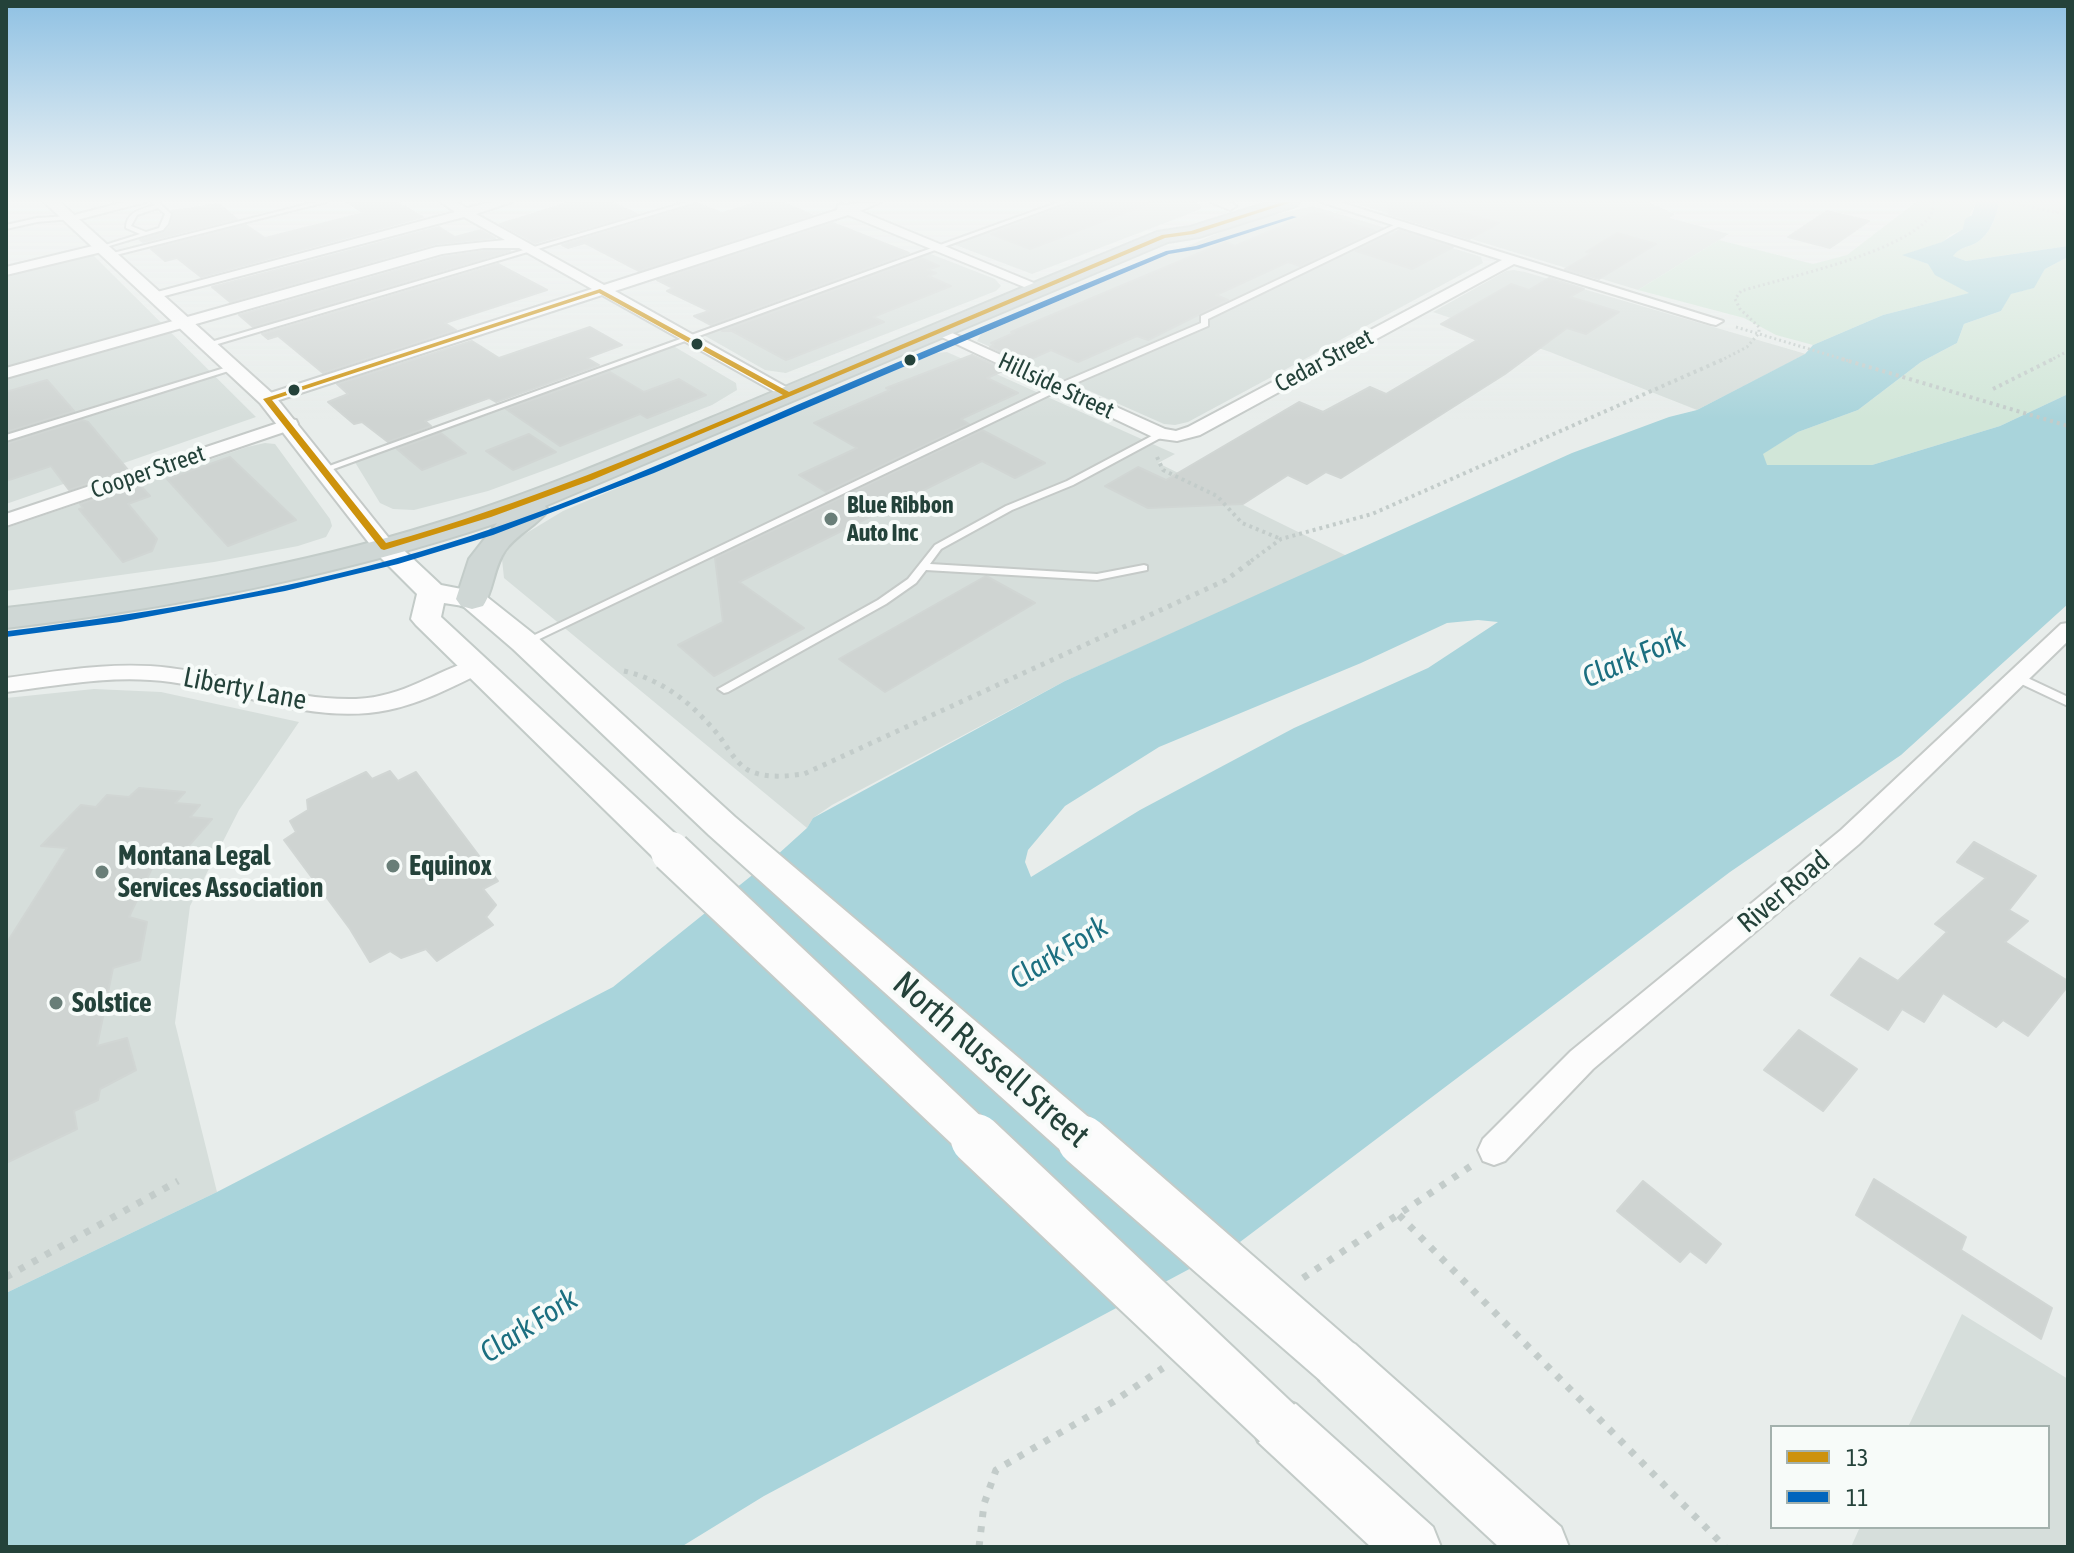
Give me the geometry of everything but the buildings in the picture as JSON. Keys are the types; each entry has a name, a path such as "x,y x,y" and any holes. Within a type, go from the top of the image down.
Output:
{"main road":[{"path":"6,618 70,611 226,584 444,531 571,487 1072,274"},
{"path":"472,599 474,577 490,546 528,513 571,487"},
{"path":"384,547 432,592 426,619 1277,1423 1413,1547"},
{"name":"North Russell Street","path":"432,592 472,599 524,642 722,826 1337,1362 1541,1547"}],"street":[{"path":"131,274 267,399 290,424 384,547"},
{"path":"153,295 230,274"},
{"path":"6,373 355,274"},
{"path":"571,274 789,395"},
{"path":"267,399 651,274"},
{"path":"1006,274 1039,288"},
{"name":"Cedar Street","path":"1169,435 1194,431 1484,274"},
{"path":"1560,274 1716,321"},
{"name":"Hillside Street","path":"936,331 1169,435"},
{"name":"Cooper Street","path":"6,520 290,424"},
{"name":"River Road","path":"1494,1150 1582,1060 1850,837 2068,629"},
{"name":"Liberty Lane","path":"6,685 137,672 182,676 317,704 353,706 415,695 477,666"}],"lane":[{"path":"208,344 434,274"},
{"path":"325,469 864,274"},
{"path":"524,642 1108,364 1132,359 1205,324 1204,318 1295,274"},
{"path":"6,438 234,368"},
{"path":"724,689 882,602 912,581 926,567 938,547 1169,435"},
{"path":"926,567 1097,577 1144,568"},
{"path":"2017,677 2068,702"}],"path":[{"path":"624,671 645,674 680,697 718,734 746,769 778,776 804,774 1226,580 1281,539 1372,514 1718,362 1747,347 1759,333 1759,327 1740,309 1735,299 1741,291 1795,274"},
{"path":"1759,333 2068,426"},
{"path":"1993,389 2068,351"},
{"path":"1169,435 1155,450 1163,470 1217,496 1242,523 1281,539"},
{"path":"6,1277 178,1181"},
{"path":"1399,1215 1725,1547"}],"shaded area":[{"path":"113,274 256,417 6,504 6,275"},
{"path":"863,274 983,274 995,279 1001,286 996,291 786,373 765,370 700,333"},
{"path":"1121,274 1462,274 1188,422 1175,425 1164,424 977,341 981,334"},
{"path":"1500,274 1533,274 1806,354 1697,410 1550,352 1433,312"},
{"path":"1587,274 1663,274 1638,290"},
{"path":"670,344 736,383 737,390 712,405 559,465 488,491 414,510 393,509 380,503 353,459"},
{"path":"947,352 1175,454 1158,463 1347,556 1065,681 832,805 813,818 807,828 504,578 502,559 515,540 563,511 936,353"},
{"path":"265,443 275,444 330,519 332,526 326,537 298,546 214,562 6,591 6,528"},
{"path":"94,689 161,692 299,722 239,810 190,906 175,1023 217,1192 6,1293 6,698"},
{"path":"1962,1314 2068,1379 2068,1547 1851,1547 1859,1529 2050,1529 2050,1425 1909,1425"}],"green space":[{"path":"1663,274 1936,274 1970,293 1883,315 1813,345 1776,335 1744,318 1638,290"},
{"path":"2042,274 2068,274 2068,394 2000,426 1872,465 1766,465 1762,454 1798,432 1858,410 1921,362 1957,343 1964,324 2001,311 2010,294 2033,288"}],"water":[{"name":"Clark Fork","path":"2042,274 2034,288 2011,294 2001,311 1964,324 1957,343 1921,362 1858,410 1798,432 1763,454 1767,465 1872,465 2000,426 2068,394 2068,604 1901,755 1730,872 1240,1242 764,1496 681,1547 6,1547 6,1293 217,1192 613,987 776,856 807,828 813,818 1065,681 1572,453 1669,417 1697,410 1805,354 1813,345 1883,315 1969,293 1935,275","holes":["1498,622 1428,668 1294,728 1140,810 1031,877 1025,862 1028,850 1065,806 1159,747 1361,663 1447,623"]}],"transit line":[{"name":"13","path":"789,395 1073,274"},
{"name":"11","path":"8,634 230,600 340,576 449,546 611,487 1114,274"},
{"name":"13","path":"600,291 789,395 539,497 488,516 384,547 267,399 600,291"}],"place":[{"name":"Blue Ribbon Auto Inc","path":"831,519"},
{"name":"Equinox","path":"393,866"},
{"name":"Montana Legal Services Association","path":"102,872"},
{"name":"Solstice","path":"56,1003"}]}
